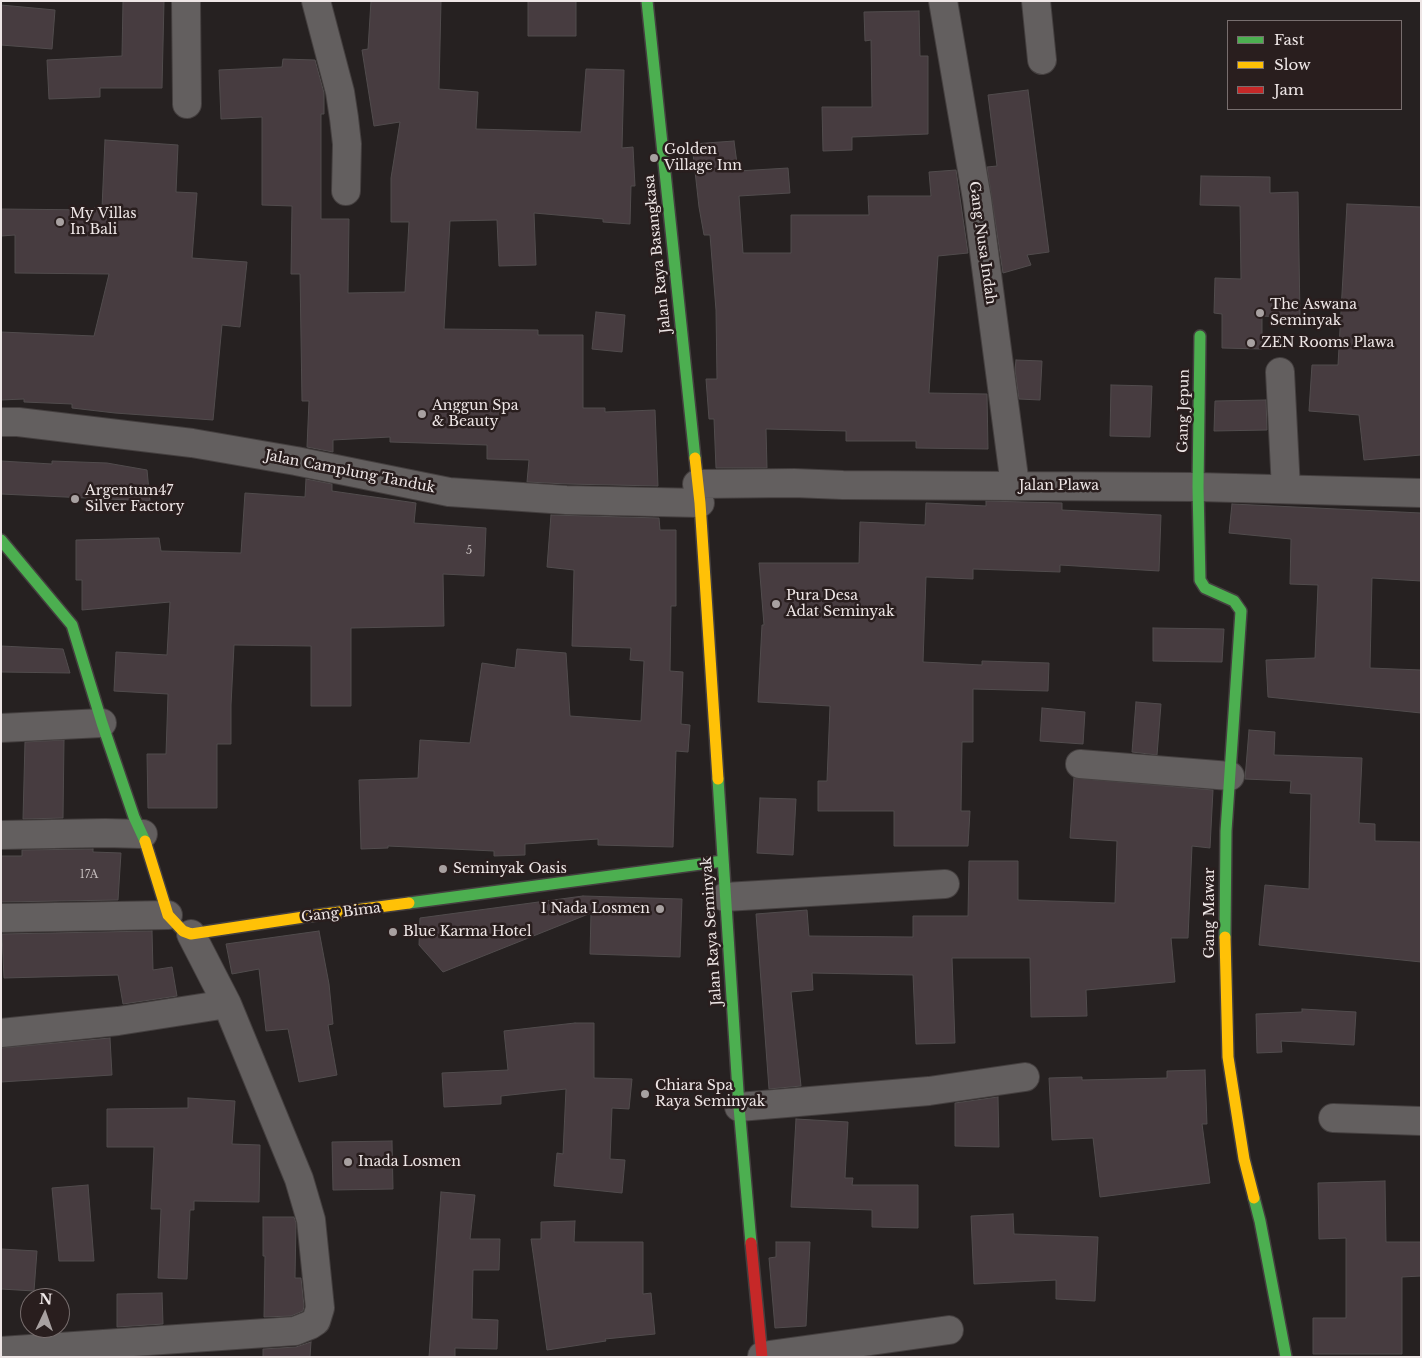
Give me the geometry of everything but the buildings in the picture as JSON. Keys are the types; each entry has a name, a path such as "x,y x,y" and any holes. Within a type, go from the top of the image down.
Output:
{"street":[{"path":"186,1 188,104"},
{"path":"316,1 340,92 347,144 346,191"},
{"name":"Jalan Raya Basangkasa","path":"647,1 698,494"},
{"name":"Gang Nusa Indah","path":"943,1 977,199 1015,486"},
{"path":"1036,1 1042,60"},
{"name":"Gang Jepun","path":"1198,487 1200,336"},
{"path":"1280,372 1286,489"},
{"name":"Jalan Camplung Tanduk","path":"1,422 18,422 192,444 296,461 449,492 566,500 698,494"},
{"name":"Jalan Plawa","path":"698,494 769,482 1198,487 1421,493"},
{"name":"Gang Mawar","path":"1198,487 1200,580 1205,588 1234,601 1241,611 1226,831 1224,918 1228,1057 1244,1159 1260,1221 1286,1357"},
{"name":"Jalan Raya Seminyak","path":"698,494 739,1107 762,1356"},
{"path":"1,540 72,625 102,724 134,817 143,834 168,914 178,926 191,934 227,1004 299,1179 311,1220 320,1308 316,1321 310,1326 295,1331 193,1348 1,1351"},
{"path":"1,728 102,724"},
{"path":"1080,764 1230,776"},
{"path":"1,835 143,834"},
{"name":"Gang Bima","path":"191,934 317,915 722,861"},
{"path":"725,896 945,884"},
{"path":"1,918 168,914"},
{"path":"1,1033 118,1021 227,1004"},
{"path":"739,1107 929,1090 1025,1077"},
{"path":"1333,1118 1421,1121"},
{"path":"762,1356 949,1330"}],"traffic: fast":[{"path":"647,1 695,458"},
{"path":"1200,336 1198,487 1200,580 1205,588 1234,601 1241,611 1226,831 1225,937"},
{"path":"1,540 72,625 102,723 134,817 145,841"},
{"path":"718,779 739,1107 751,1243"},
{"path":"409,903 723,861"},
{"path":"1254,1198 1286,1357"}],"traffic: slow":[{"path":"695,458 700,503 718,779"},
{"path":"145,841 168,915 183,931 191,934 409,903"},
{"path":"1225,937 1228,1057 1244,1159 1254,1198"}],"traffic: jam":[{"path":"751,1243 762,1357"}],"place":[{"name":"Golden Village Inn","path":"654,158"},
{"name":"My Villas In Bali","path":"60,222"},
{"name":"The Aswana Seminyak","path":"1260,313"},
{"name":"ZEN Rooms Plawa","path":"1251,343"},
{"name":"Anggun Spa & Beauty","path":"422,414"},
{"name":"Argentum47 Silver Factory","path":"75,499"},
{"name":"Pura Desa Adat Seminyak","path":"776,604"},
{"name":"Seminyak Oasis","path":"443,869"},
{"name":"I Nada Losmen","path":"660,909"},
{"name":"Blue Karma Hotel","path":"393,932"},
{"name":"Chiara Spa Raya Seminyak","path":"645,1094"},
{"name":"Inada Losmen","path":"348,1162"}]}
